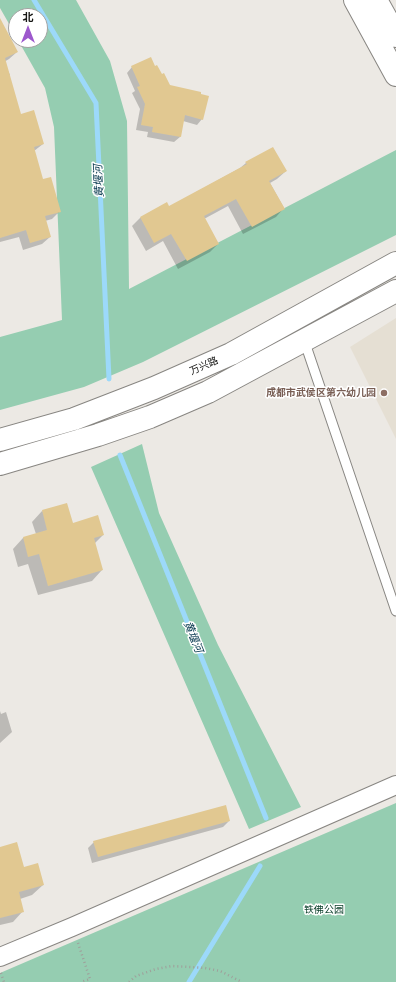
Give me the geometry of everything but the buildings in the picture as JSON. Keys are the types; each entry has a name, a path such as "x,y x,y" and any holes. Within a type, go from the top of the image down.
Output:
{"main road":[{"path":"355,0 396,75"},
{"path":"376,0 396,36"},
{"name":"万兴路","path":"0,440 74,419 154,388 231,354 396,263"},
{"path":"0,464 98,435 150,416 208,392 396,291"}],"street":[{"path":"0,957 396,785"}],"lane":[{"path":"304,340 396,611"}],"path":[{"path":"72,927 90,979 81,982"},
{"path":"129,982 136,976 156,969 172,966 220,970 242,982"},
{"path":"0,969 4,982"}],"shaded area":[{"name":"成都市武侯区第六幼儿园","path":"396,318 396,439 350,347"}],"green space":[{"path":"0,0 76,0 110,61 127,121 129,289 396,150 396,235 143,362 84,387 0,410 0,337 62,320 54,127 45,88 22,48 48,48 48,8 8,8 8,22 0,8"},
{"path":"142,444 159,513 218,645 301,807 249,829 91,467"},
{"name":"铁佛公园","path":"396,803 396,982 0,982 0,973"}],"waterway":[{"name":"黄堰河","path":"34,0 96,103 109,379"},
{"name":"黄堰河","path":"120,455 266,818"},
{"name":"黄堰河","path":"189,982 260,866"}],"place":[{"name":"成都市武侯区第六幼儿园","path":"384,393"}]}
